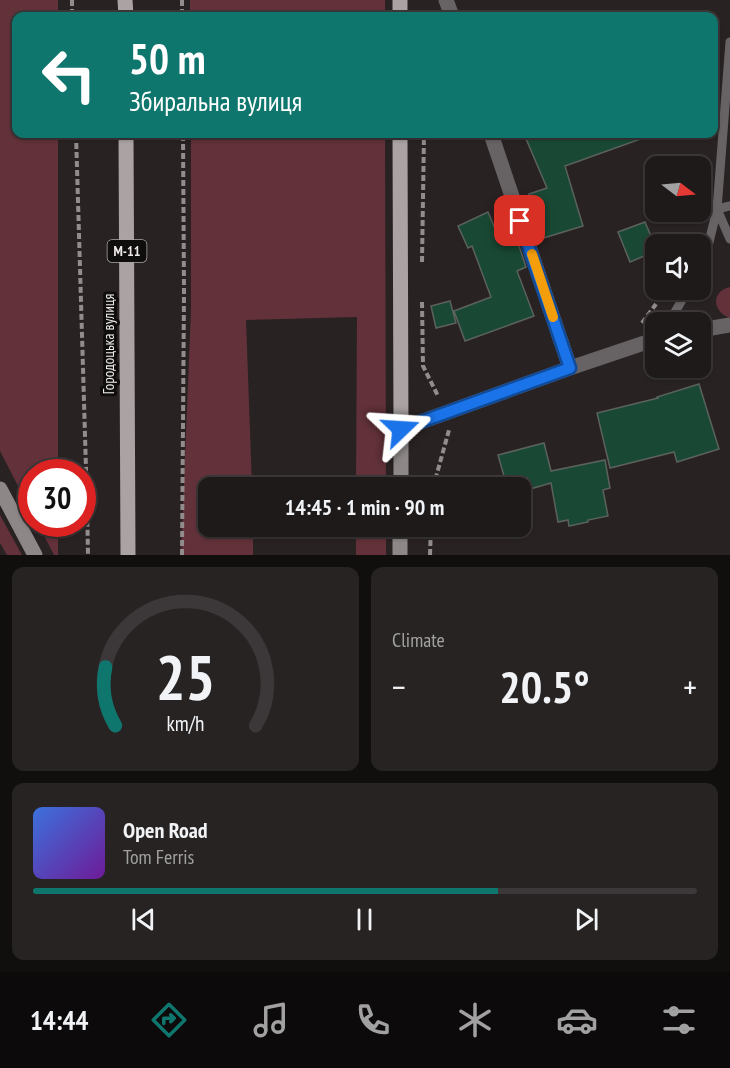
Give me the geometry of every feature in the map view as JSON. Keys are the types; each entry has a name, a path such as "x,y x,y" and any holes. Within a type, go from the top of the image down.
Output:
{"main road":[{"name":"Городоцька вулиця","path":"126,138 128,555"},
{"path":"400,138 401,429"}],"street":[{"path":"492,138 570,368"},
{"path":"711,328 730,325"},
{"path":"401,477 401,429 645,343"},
{"path":"0,489 35,555"},
{"path":"400,537 400,555"}],"lane":[{"path":"711,234 717,209 730,42"},
{"path":"717,209 730,206"},
{"path":"717,209 730,239"}],"path":[{"path":"76,138 88,555"},
{"path":"182,555 183,138"},
{"path":"422,269 424,138"},
{"path":"422,291 423,366 440,400"},
{"path":"436,477 449,430"},
{"path":"430,555 431,537"}],"shaded area":[{"path":"0,0 58,0 58,12 12,12 12,138 58,138 58,459 18,459 18,486 0,451"},
{"path":"190,0 385,0 385,12 190,12"},
{"path":"191,138 385,138 386,477 356,477 357,317 246,320 252,477 198,477 198,537 253,537 253,555 181,555 191,310"},
{"path":"730,287 730,318 720,311 716,302 719,293"},
{"path":"0,515 22,555 7,555 0,543"},
{"path":"45,537 58,537 58,555 54,555"},
{"path":"356,537 386,537 386,555 356,555"}],"building":[{"path":"526,138 643,138 565,166 583,226 537,240 532,224 537,222 529,194 547,188"},
{"path":"488,212 499,238 514,231 526,267 517,271 534,316 465,341 454,311 491,297 472,246 468,248 458,226"},
{"path":"645,222 650,234 645,234 645,256 630,262 618,232"},
{"path":"450,301 456,323 436,328 431,306"},
{"path":"699,384 719,449 677,462 674,452 610,468 597,413 658,398"},
{"path":"544,443 551,471 605,460 610,488 603,490 608,516 569,526 568,520 558,522 551,483 531,489 531,477 504,477 498,455"}],"slow traffic":[{"path":"532,254 553,317"}],"route":[{"path":"401,429 570,368 520,221"}]}
